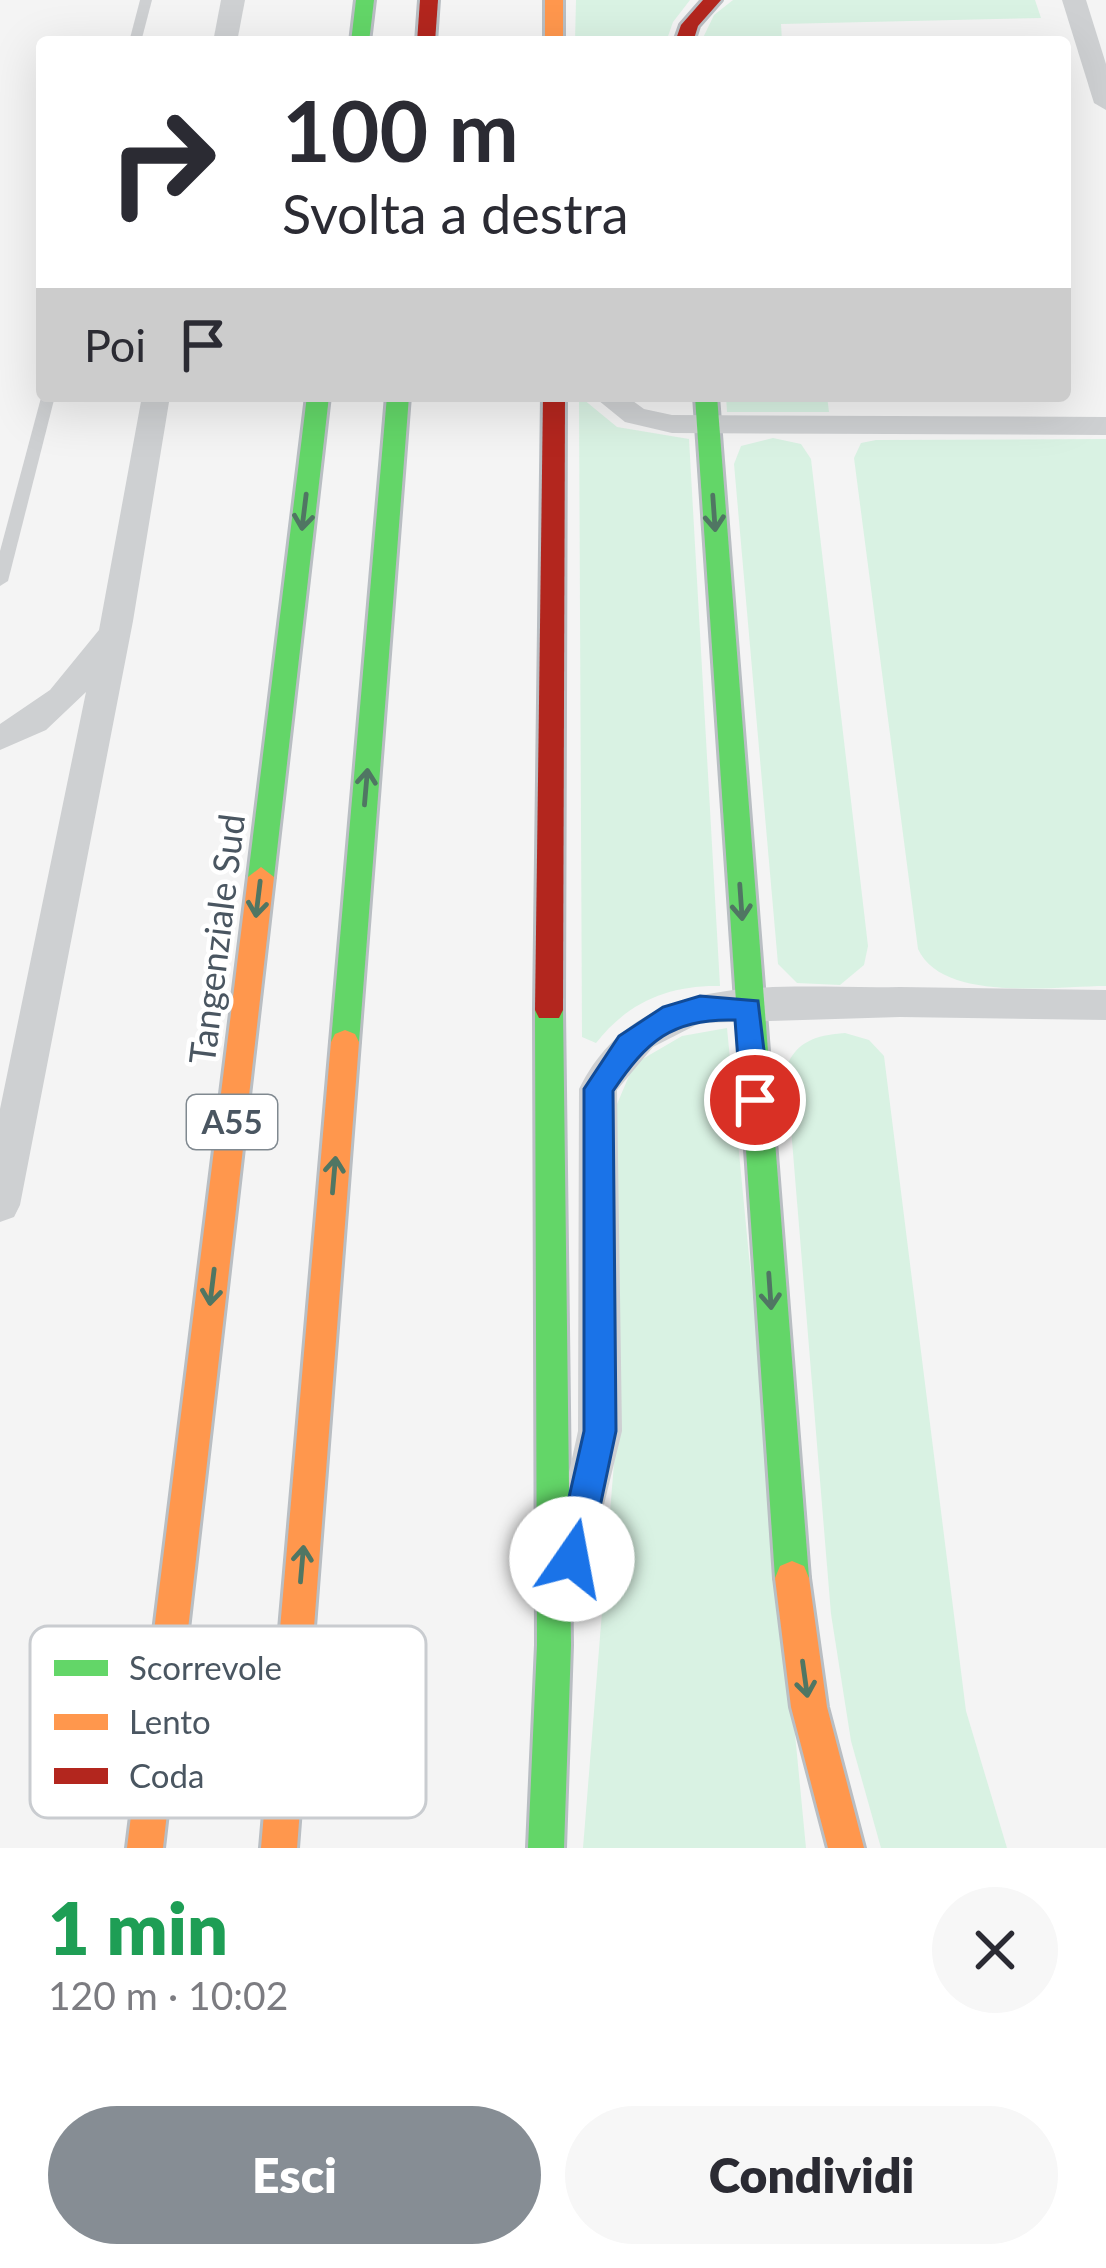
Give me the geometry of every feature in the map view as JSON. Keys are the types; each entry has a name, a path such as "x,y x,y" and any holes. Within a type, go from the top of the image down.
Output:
{"highway":[{"path":"362,36 365,0"},
{"path":"426,36 429,0"},
{"path":"554,0 554,36"},
{"path":"686,36 712,0"},
{"name":"Tangenziale Sud","path":"171,1626 317,402"},
{"path":"297,1626 398,402"},
{"path":"546,1848 554,1645 549,1006 554,402"},
{"path":"707,411 793,1599 809,1707 847,1848"},
{"name":"Tangenziale Sud","path":"145,1848 149,1818"},
{"path":"279,1848 281,1818"}],"street":[{"path":"226,36 233,0"},
{"path":"1074,0 1106,104"},
{"path":"0,1205 8,1132 117,621 155,402"},
{"path":"615,402 635,416 657,423 707,411 1106,426"},
{"path":"0,738 52,710 79,682 117,621"},
{"path":"554,1645 600,1431 598,1089 629,1044 673,1015 700,1007 900,1002 1106,1005"}],"lane":[{"path":"137,36 146,0"},
{"path":"0,581 46,402"}],"green space":[{"path":"576,0 690,0 668,36 575,36"},
{"path":"733,0 1035,0 1041,18 781,24 782,36 704,36 714,15"},
{"path":"579,402 587,402 617,427 689,439 720,986 667,993 636,1007 596,1043 582,1037"},
{"path":"726,402 828,402 829,412 727,412"},
{"path":"773,438 801,444 811,459 868,946 864,965 840,985 797,983 778,964 734,464 741,446"},
{"path":"1106,439 1106,986 1002,988 951,978 931,966 918,949 854,458 861,443 876,440"},
{"path":"727,1028 806,1848 583,1848 616,1438 609,1123 634,1064 682,1036"},
{"path":"845,1033 869,1040 884,1056 966,1711 1007,1848 881,1848 851,1741 831,1614 786,1068 809,1041"}],"traffic: fast":[{"path":"361,36 365,0"},
{"path":"261,877 317,402"},
{"path":"345,1042 398,402"},
{"path":"706,402 792,1578"},
{"path":"546,1848 554,1645 549,1010"}],"traffic: slow":[{"path":"554,0 554,36"},
{"path":"172,1626 261,877"},
{"path":"297,1626 345,1042"},
{"path":"792,1578 809,1707 846,1848"},
{"path":"145,1848 149,1818"},
{"path":"279,1848 281,1818"}],"traffic: jam":[{"path":"426,36 429,0"},
{"path":"686,36 712,0"},
{"path":"549,1010 554,402"}],"route":[{"path":"572,1559 600,1431 598,1089 629,1044 673,1015 700,1007 748,1009 755,1100"}]}
